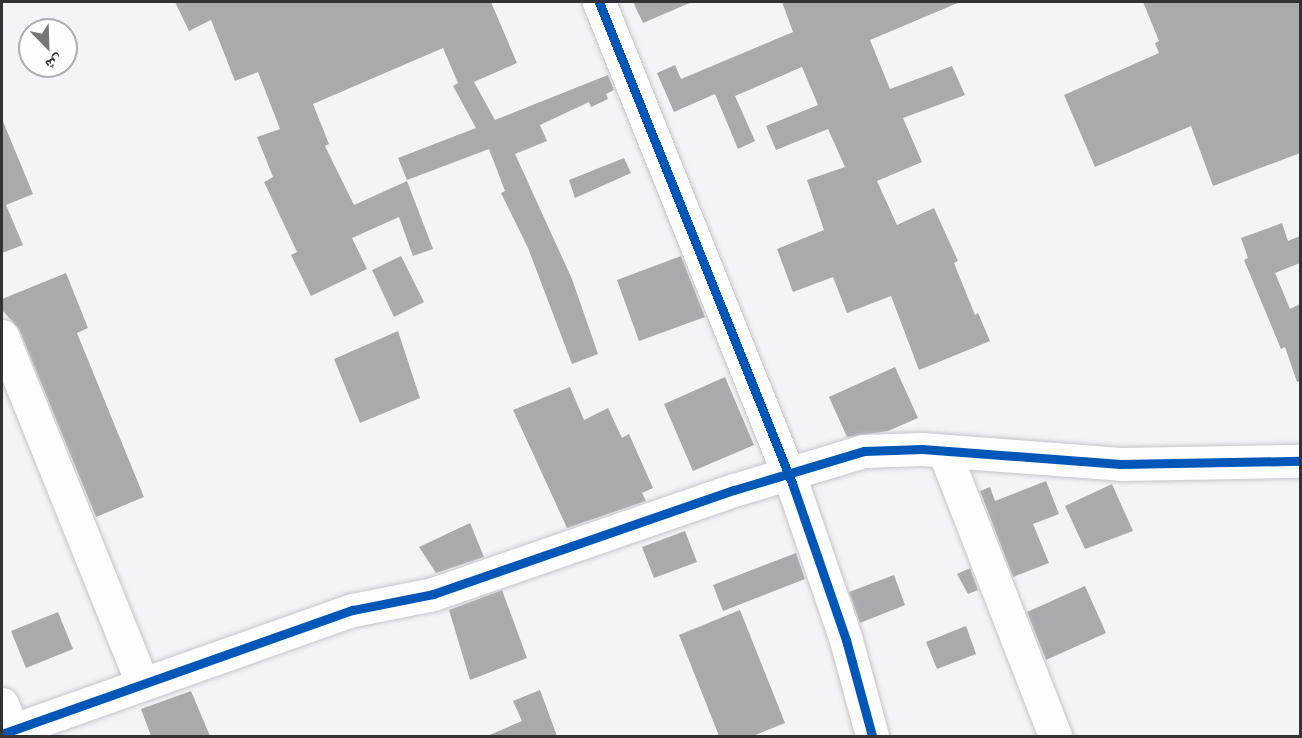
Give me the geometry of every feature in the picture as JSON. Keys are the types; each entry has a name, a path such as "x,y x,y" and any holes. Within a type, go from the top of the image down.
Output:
{"street":[{"path":"599,2 788,472 846,640 872,736"},
{"path":"2,336 142,682"},
{"path":"944,451 1056,736"},
{"path":"8,726 61,727 142,682 353,610 433,594 788,472 864,452 944,451 1120,464 1300,461"}],"building":[{"path":"175,2 491,2 517,63 474,82 495,120 608,75 614,90 606,94 608,99 591,107 589,102 540,125 547,141 515,154 572,279 598,354 572,364 528,248 501,193 505,191 489,149 407,180 398,158 476,128 453,86 458,83 443,48 313,104 329,144 325,146 354,205 407,181 433,249 413,256 399,217 352,238 367,269 311,296 291,255 297,252 264,182 273,177 257,137 280,129 258,72 235,81 211,20 189,31"},
{"path":"633,2 692,2 643,23"},
{"path":"782,2 960,2 870,40 890,89 952,66 965,95 903,118 922,162 877,181 897,225 934,208 958,261 954,263 975,315 978,313 990,341 919,370 891,296 847,313 833,277 793,292 777,249 824,230 807,180 845,167 828,129 776,150 766,126 818,105 802,67 735,96 755,141 738,149 715,94 674,112 657,73 675,65 681,79 793,32"},
{"path":"1143,2 1300,2 1300,153 1213,186 1191,126 1095,167 1064,95 1159,53 1155,43 1159,41"},
{"path":"2,119 33,194 6,205 23,245 2,253"},
{"path":"624,158 631,173 575,198 569,180"},
{"path":"1282,223 1288,241 1300,236 1300,263 1275,273 1290,309 1300,304 1300,381 1297,382 1285,347 1281,349 1244,260 1248,258 1241,238"},
{"path":"401,256 424,302 394,317 372,270"},
{"path":"681,256 705,317 639,341 617,280"},
{"path":"66,273 88,328 77,333 144,497 96,517 19,329 2,310 2,299"},
{"path":"398,331 420,398 360,423 334,359"},
{"path":"895,367 918,418 888,431 847,437 829,397"},
{"path":"725,377 754,445 693,471 664,404"},
{"path":"570,387 584,420 608,408 622,438 629,434 653,488 642,493 646,501 567,528 513,410"},
{"path":"1046,481 1059,514 1033,524 1049,563 1013,577 980,491 990,487 995,501"},
{"path":"1112,484 1133,531 1085,549 1065,506"},
{"path":"470,523 484,557 436,573 419,547"},
{"path":"685,531 697,562 654,578 642,547"},
{"path":"796,553 805,579 723,611 713,585"},
{"path":"970,568 978,590 968,594 957,574"},
{"path":"894,575 905,605 860,623 849,592"},
{"path":"1085,586 1106,633 1046,660 1027,612"},
{"path":"502,590 527,658 470,680 449,610"},
{"path":"740,610 785,723 753,736 719,736 679,635"},
{"path":"58,612 73,649 26,668 11,631"},
{"path":"966,626 976,654 937,669 926,642"},
{"path":"540,690 557,736 487,736 522,721 513,701"},
{"path":"191,691 210,736 151,736 141,709"}],"cycle path":[{"path":"599,2 792,483 846,640 872,736"},
{"path":"2,734 353,610 433,594 734,490 864,451 922,449 1120,464 1300,461"}]}
